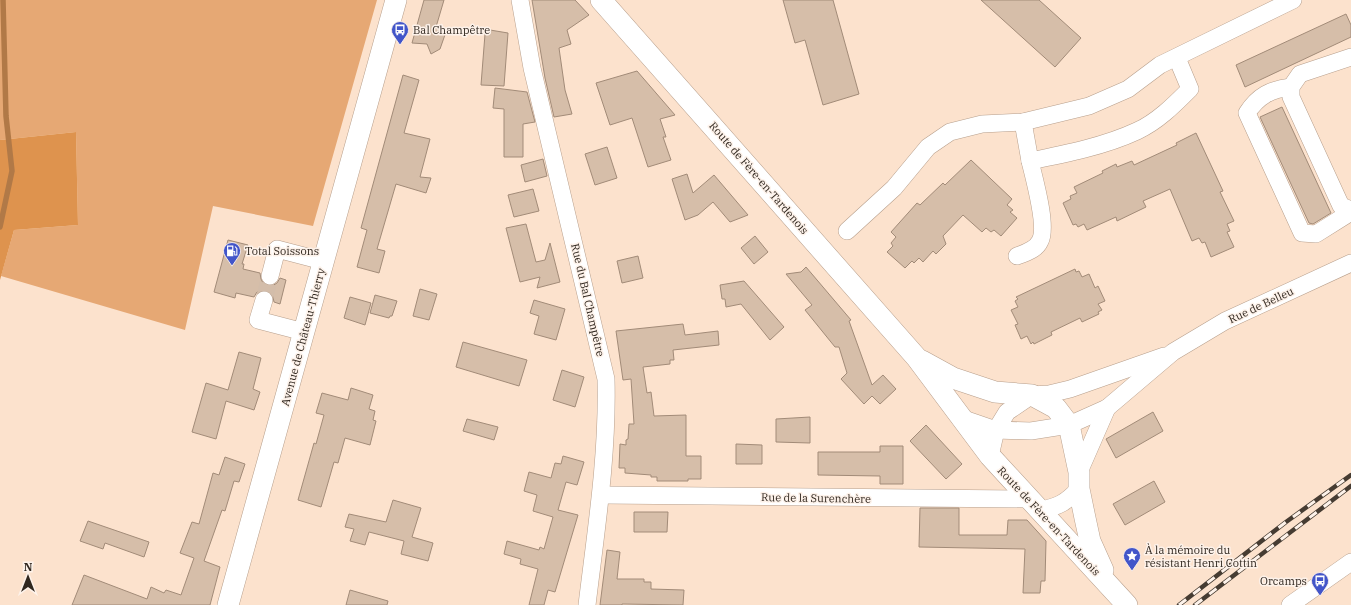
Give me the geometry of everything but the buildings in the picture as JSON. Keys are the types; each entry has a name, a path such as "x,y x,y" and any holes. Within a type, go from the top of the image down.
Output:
{"main road":[{"name":"Avenue de Château-Thierry","path":"228,605 396,0"},
{"name":"Route de Fère-en-Tardenois","path":"601,0 916,357 990,456 1127,605"},
{"name":"Route de Fère-en-Tardenois","path":"916,357 953,378 995,392 1032,395 1056,408 1069,425 1090,541 1109,585"}],"street":[{"name":"Rue du Bal Champêtre","path":"520,0 532,68 592,312 606,379 607,416 602,495 587,605"},
{"path":"847,231 894,188 928,146 950,132 982,124 1023,122 1089,106 1128,89 1160,65 1293,0"},
{"path":"1351,57 1300,74 1291,87 1291,97 1341,206 1351,211"},
{"path":"1030,161 1077,152 1137,131 1167,111 1190,89 1177,58"},
{"path":"1291,87 1278,88 1255,100 1247,113 1302,233 1316,234 1351,211"},
{"path":"1017,256 1030,251 1040,241 1043,223 1023,122"},
{"path":"270,276 277,249 323,261"},
{"name":"Rue de Belleu","path":"1173,352 1226,321 1351,262"},
{"path":"264,300 258,320 304,332"},
{"path":"961,418 996,430 1031,431 1069,425 1108,408 1173,352"},
{"name":"Route de Fère-en-Tardenois","path":"990,456 996,430 1007,412 1032,395 1049,394 1070,389 1173,352"},
{"path":"1079,480 1108,408"},
{"name":"Rue de la Surenchère","path":"602,495 1035,505 1056,507 1067,501 1079,480"},
{"path":"1290,605 1351,562"}],"shaded area":[{"path":"0,0 377,0 313,226 213,206 185,330 1,276 14,230 78,225 76,132 0,140"},
{"path":"76,132 78,225 14,230 0,280 0,140"}],"waterway":[{"path":"0,227 12,171 6,116 3,0"}],"tunnel":[{"path":"264,300 270,276"}],"railway":[{"path":"1179,605 1286,522 1351,475"},
{"path":"1195,605 1351,486"}],"place":[{"name":"Bal Champêtre","path":"400,45"},
{"name":"Total Soissons","path":"232,266"},
{"name":"À la mémoire du résistant Henri Cottin","path":"1132,571"},
{"name":"Orcamps","path":"1320,596"}]}
